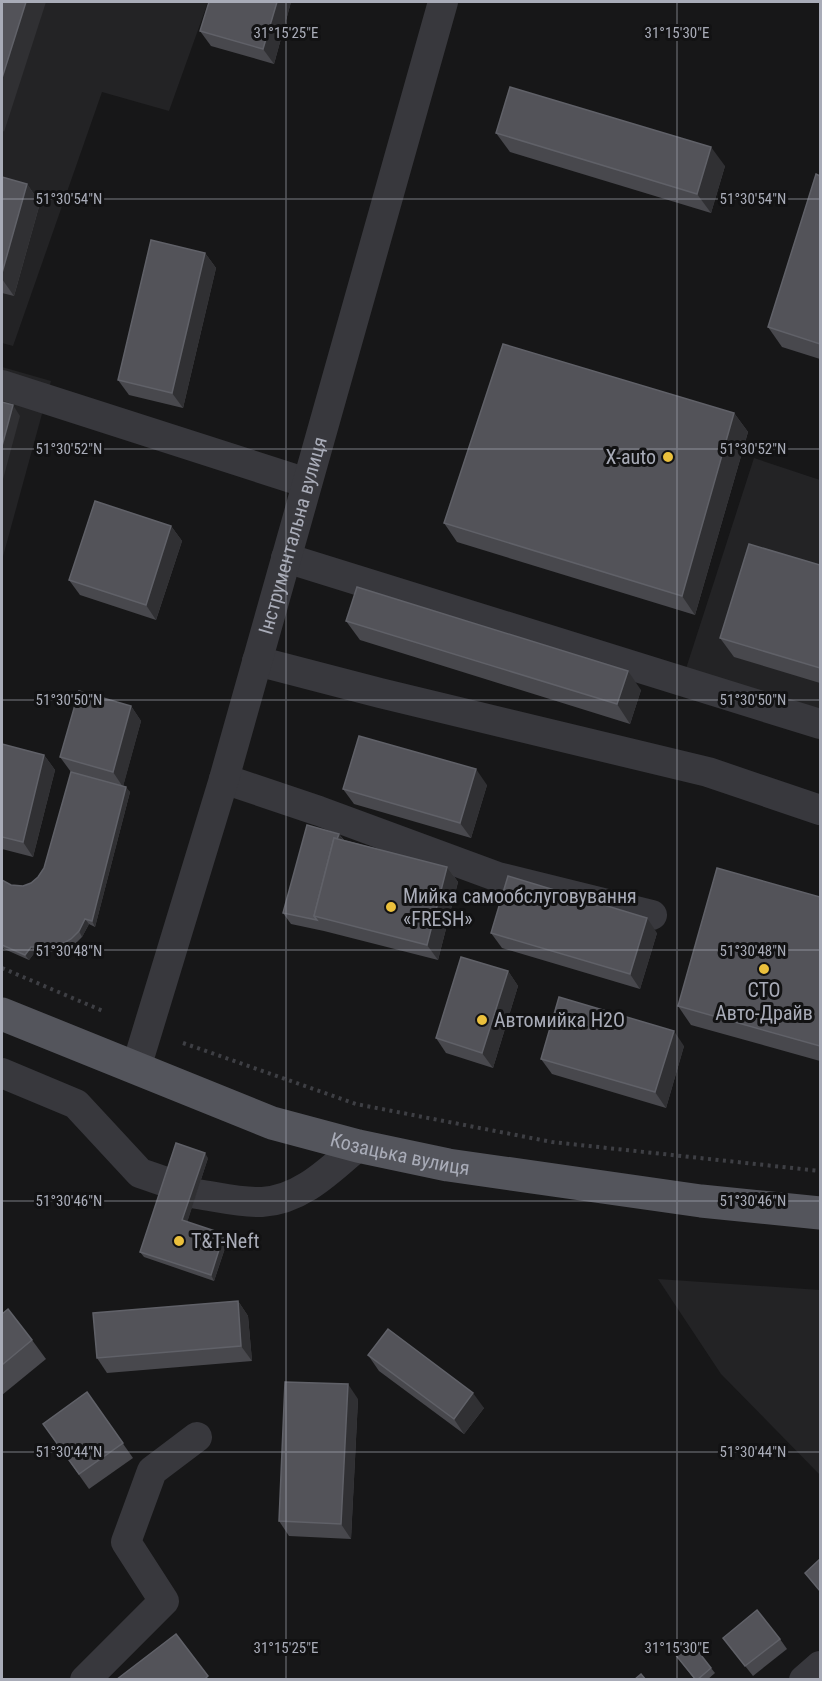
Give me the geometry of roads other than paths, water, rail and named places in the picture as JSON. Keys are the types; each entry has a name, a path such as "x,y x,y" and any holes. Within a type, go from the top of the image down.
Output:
{"main road":[{"name":"Козацька вулиця","path":"2,1014 272,1123 358,1146 448,1165 701,1201 820,1213"}],"street":[{"name":"Інструментальна вулиця","path":"136,1068 224,779 443,2"},
{"path":"2,385 307,483"},
{"path":"286,558 820,724"},
{"path":"257,661 380,693 708,771 820,810"},
{"path":"224,779 319,811 498,877 652,915"},
{"path":"2,1073 76,1104 140,1173 168,1183"},
{"path":"197,1194 263,1202 289,1197 316,1181 358,1146"},
{"path":"84,1680 164,1601 126,1542 152,1471 197,1437"},
{"path":"804,1680 820,1666"}],"place":[{"name":"X-auto","path":"668,457"},
{"name":"Мийка самообслуговування «FRESH»","path":"391,907"},
{"name":"СТО Авто-Драйв","path":"764,969"},
{"name":"Автомийка H2O","path":"482,1020"},
{"name":"T&T-Neft","path":"179,1241"}]}
